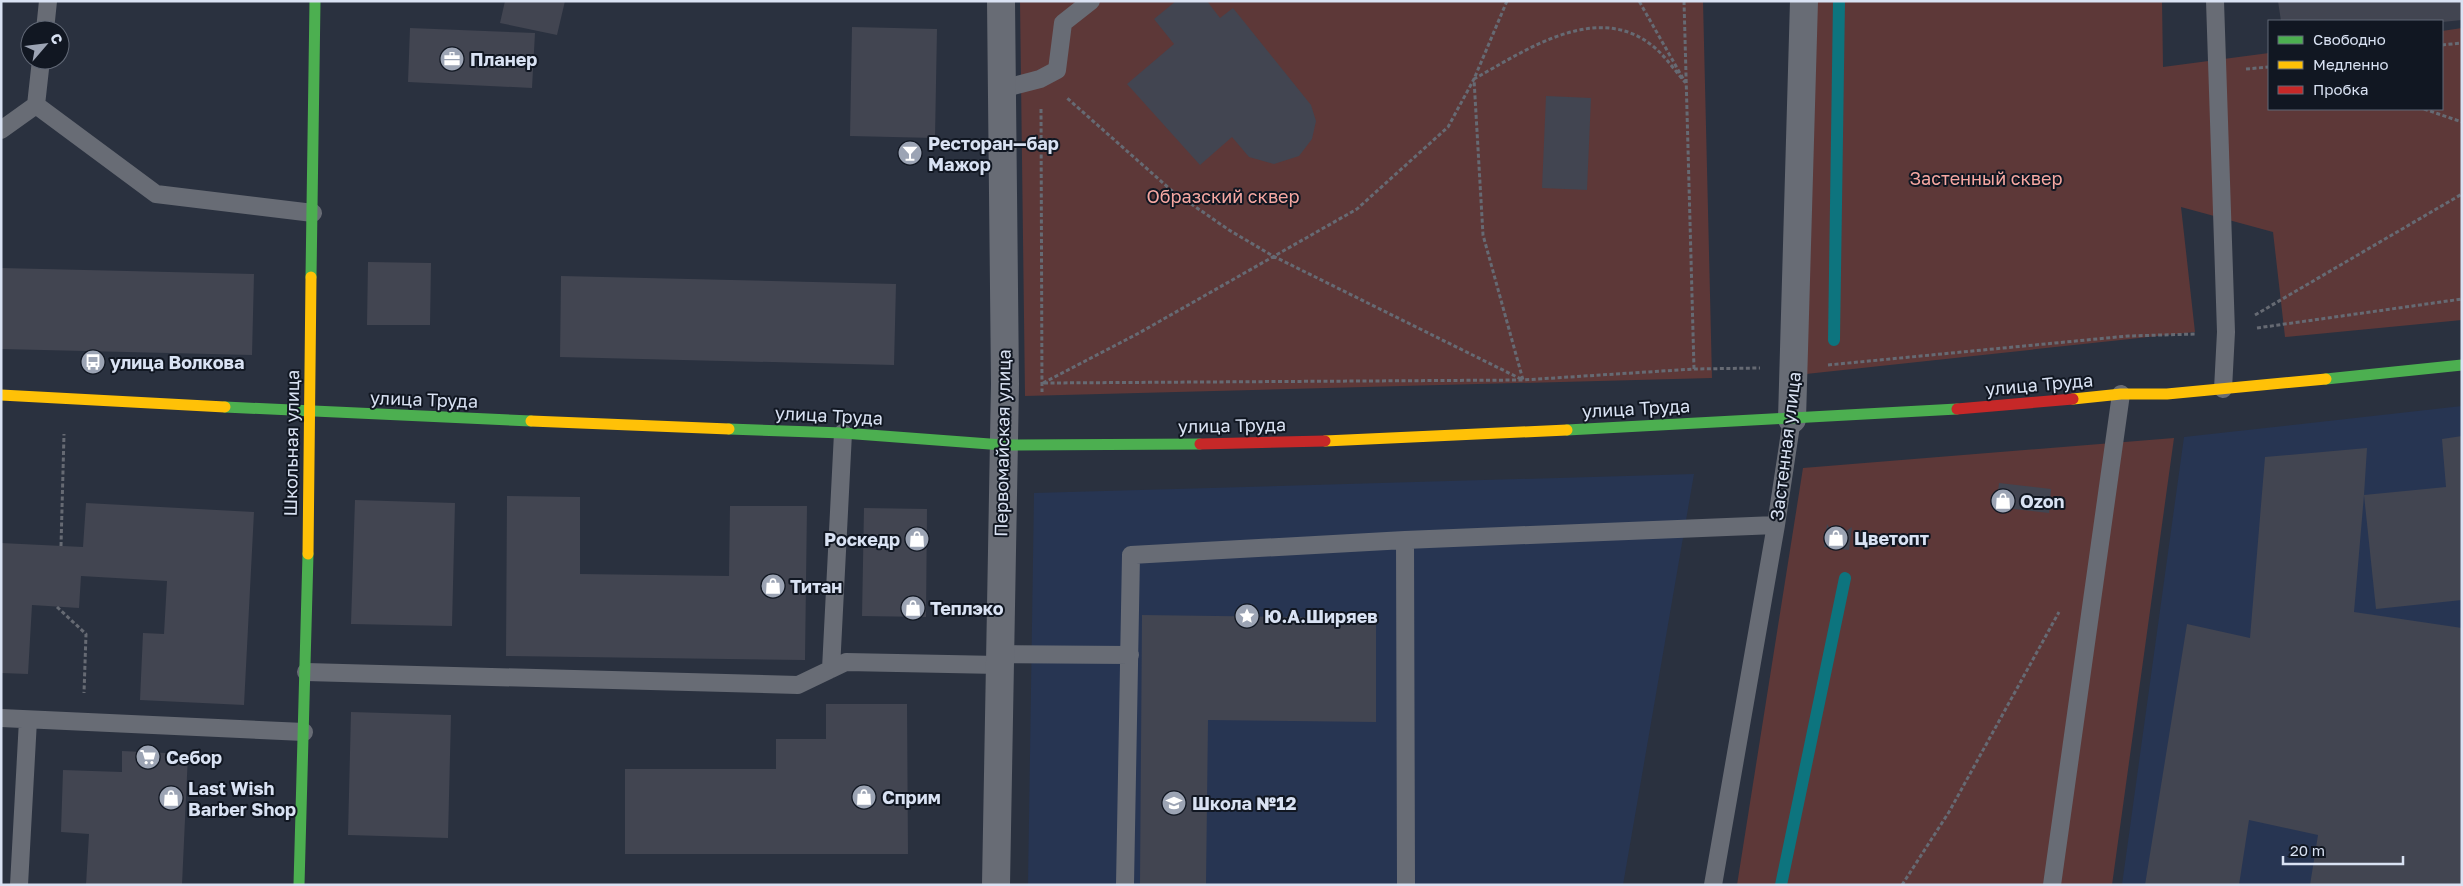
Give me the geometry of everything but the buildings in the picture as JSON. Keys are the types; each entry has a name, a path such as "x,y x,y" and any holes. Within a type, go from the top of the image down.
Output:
{"main road":[{"name":"Школьная улица","path":"298,885 306,672 315,1"},
{"name":"улица Труда","path":"1,396 308,412 843,432 1003,445 1280,443 1792,419 1983,407 2121,394 2167,394 2462,365"}],"street":[{"name":"Первомайская улица","path":"996,885 1004,384 1001,1"},
{"name":"Застенная улица","path":"1792,419 1804,1"}],"lane":[{"path":"46,20 48,1"},
{"path":"1002,90 1041,83 1057,70 1063,23 1091,1"},
{"path":"2215,1 2226,332 2223,389"},
{"path":"1,130 36,106 40,70"},
{"path":"36,106 156,194 312,213"},
{"path":"2052,885 2121,394"},
{"name":"Застенная улица","path":"1713,885 1776,526 1792,419"},
{"path":"832,669 843,432"},
{"path":"1125,885 1131,555 1405,540 1776,526"},
{"path":"1405,540 1406,885"},
{"path":"306,672 798,685 846,662 999,660 1130,655"},
{"path":"1,718 304,732"},
{"path":"19,885 28,720"},
{"path":"980,885 996,885"}],"path":[{"path":"1044,383 1139,333 1358,209 1448,127 1474,79 1506,1"},
{"path":"1639,1 1685,82"},
{"path":"1684,1 1694,369"},
{"path":"1474,79 1550,39 1588,27 1626,30 1654,47 1685,82"},
{"path":"2443,45 2462,43"},
{"path":"1474,79 1483,235 1523,380"},
{"path":"1034,445 1044,383 1041,83 1065,96 1171,190 1229,230 1273,256 1523,380"},
{"path":"2427,110 2462,122"},
{"path":"2226,332 2462,194"},
{"path":"1004,384 1523,380 1694,369 1794,368 2128,336 2226,332 2462,299"},
{"path":"61,546 66,398"},
{"path":"57,606 86,634 82,722"},
{"path":"1902,885 1949,812 2060,610"}],"shaded area":[{"path":"2462,406 2462,885 2122,885 2184,437"},
{"path":"1694,474 1623,885 1028,885 1034,493"}],"green space":[{"name":"Образский сквер","path":"1020,1 1703,1 1712,378 1025,396"},
{"name":"Застенный сквер","path":"1813,1 2162,1 2163,67 2268,53 2268,110 2443,110 2443,31 2462,28 2462,320 2285,337 2273,232 2181,207 2195,332 1806,374"},
{"path":"2174,438 2112,885 1737,885 1803,468"}],"waterway":[{"path":"1834,340 1839,1"},
{"path":"1781,885 1845,578"}],"traffic: fast":[{"path":"311,277 315,1"},
{"path":"2326,379 2462,365"},
{"path":"225,407 531,421"},
{"path":"1567,430 1957,409"},
{"path":"729,429 843,433 1003,445 1200,444"},
{"path":"299,885 308,554"}],"traffic: slow":[{"path":"308,554 311,277"},
{"path":"2073,399 2121,394 2167,394 2326,379"},
{"path":"1,395 225,407"},
{"path":"531,421 729,429"},
{"path":"1325,441 1567,430"}],"traffic: jam":[{"path":"1957,409 2073,399"},
{"path":"1200,444 1325,441"}],"place":[{"name":"Планер","path":"452,59"},
{"name":"Ресторан—бар Мажор","path":"910,153"},
{"name":"улица Волкова","path":"93,362"},
{"name":"Ozon","path":"2003,501"},
{"name":"Цветопт","path":"1836,538"},
{"name":"Роскедр","path":"917,539"},
{"name":"Титан","path":"773,586"},
{"name":"Теплэко","path":"913,608"},
{"name":"Ю.А.Ширяев","path":"1247,616"},
{"name":"Себор","path":"148,757"},
{"name":"Сприм","path":"864,797"},
{"name":"Last Wish Barber Shop","path":"171,798"},
{"name":"Школа №12","path":"1174,803"}]}
